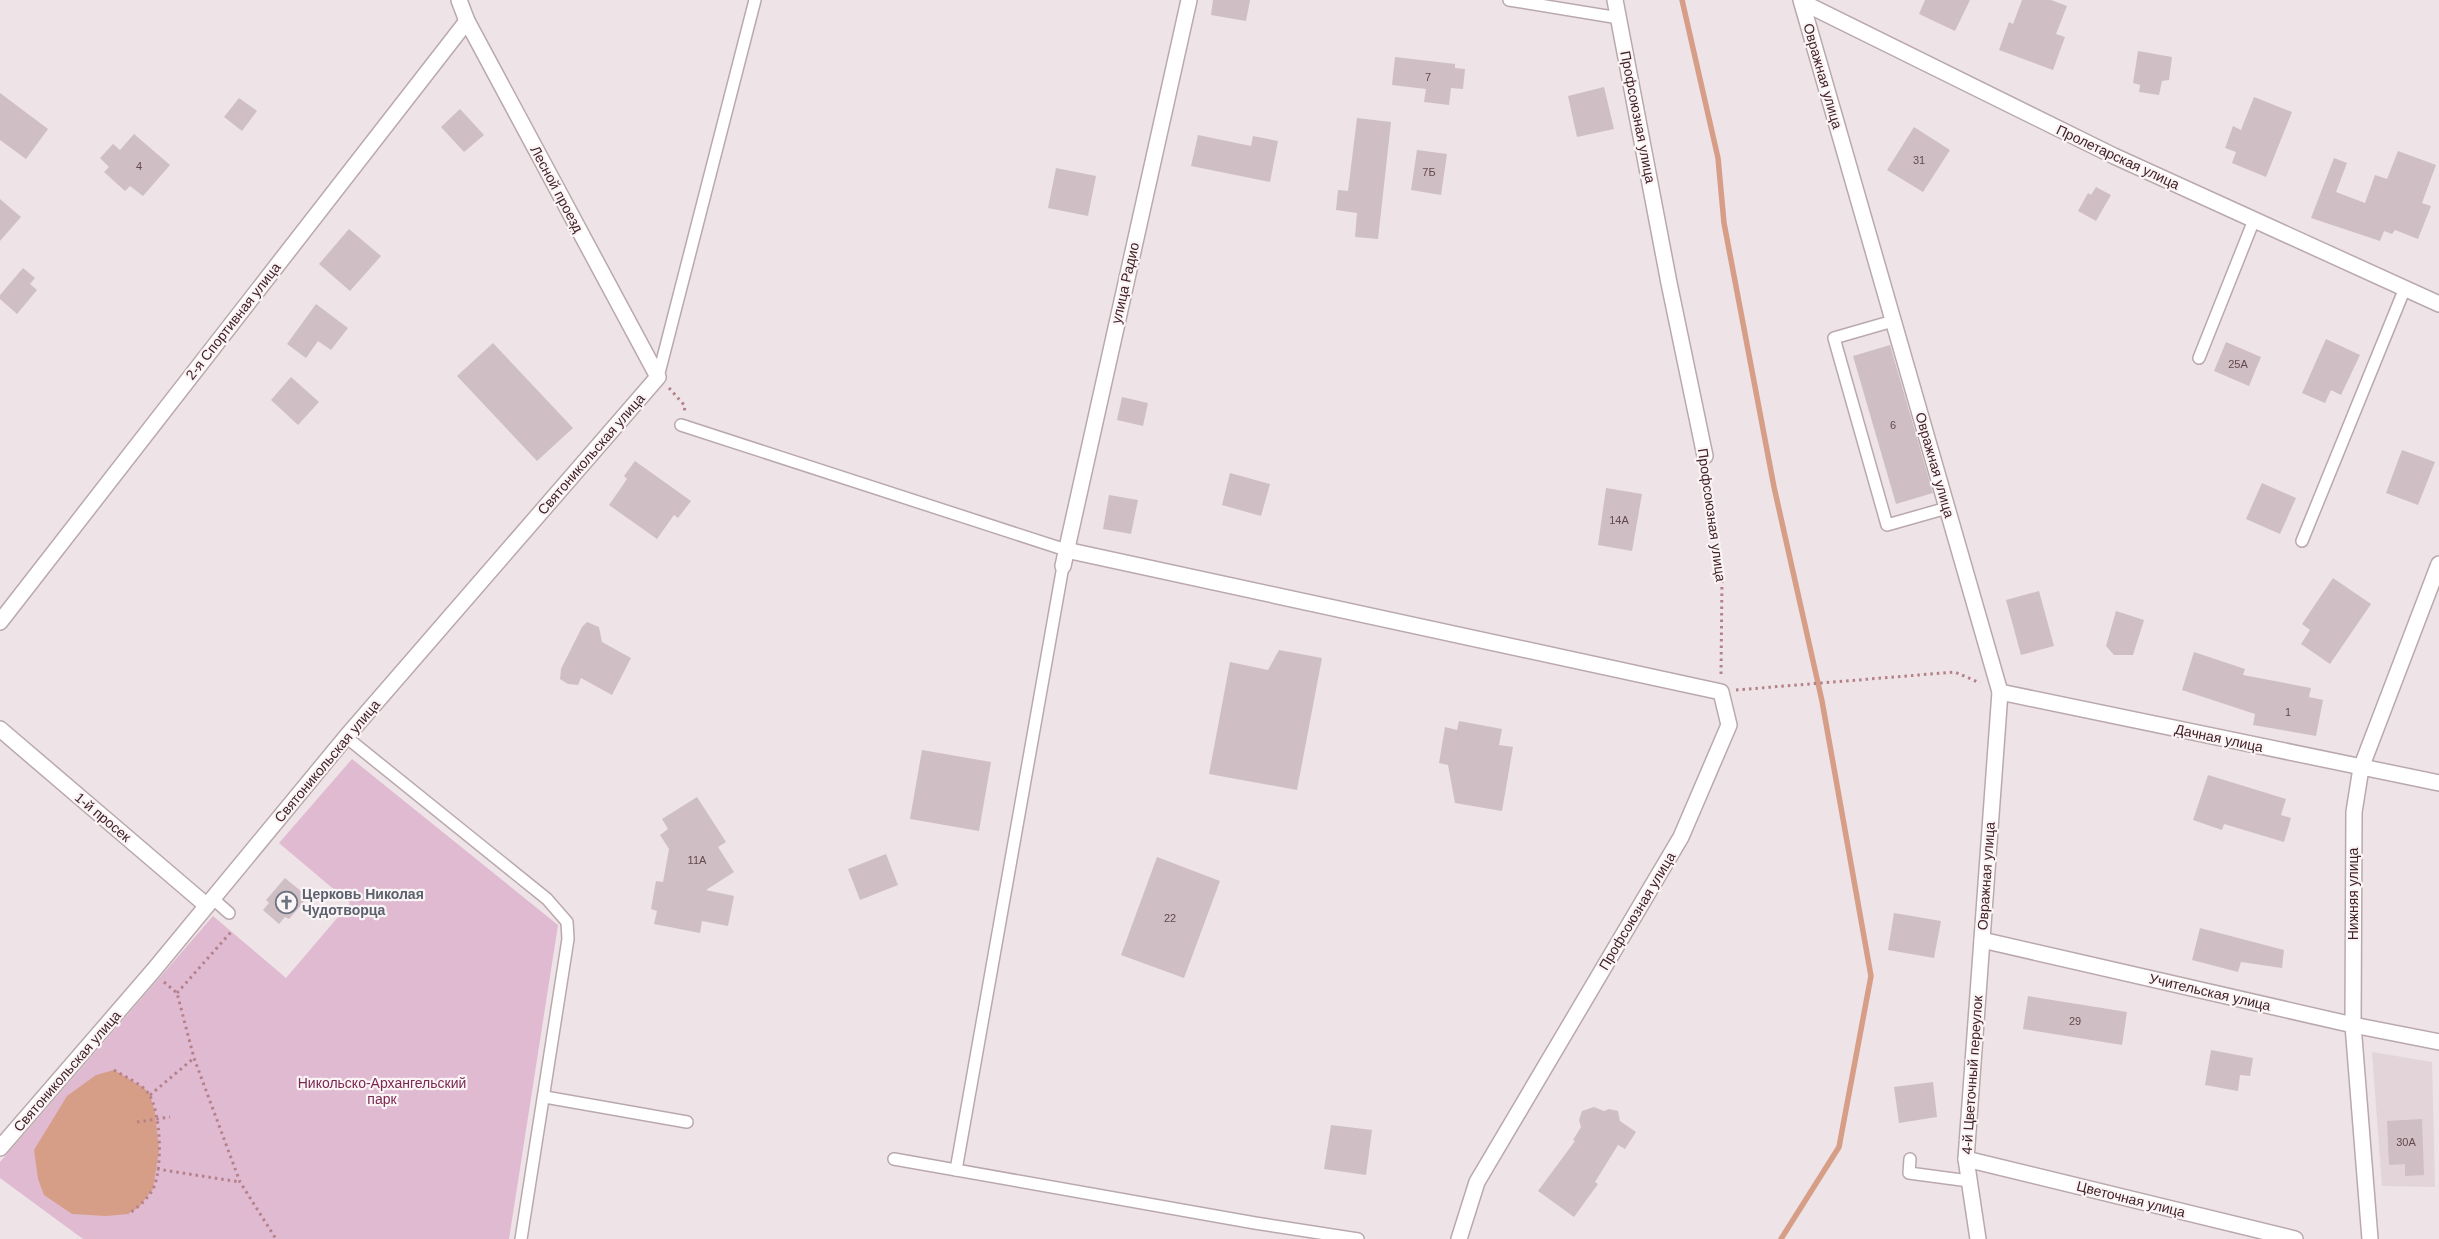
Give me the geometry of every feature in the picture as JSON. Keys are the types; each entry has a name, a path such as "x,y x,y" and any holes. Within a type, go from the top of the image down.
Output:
{"street":[{"name":"Лесной проезд","path":"459,0 467,21 658,377"},
{"name":"улица Радио","path":"1063,566 1189,0"},
{"name":"Профсоюзная улица","path":"1615,0 1668,283 1705,456"},
{"name":"Пролетарская улица","path":"1801,1 2114,156 2439,304"},
{"name":"Овражная улица","path":"1801,1 2000,692 1982,940"},
{"name":"2-я Спортивная улица","path":"0,622 467,21"},
{"name":"Святоникольская улица","path":"0,1148 153,971 346,738 658,377"},
{"path":"1066,550 1721,692"},
{"name":"Нижняя улица","path":"2370,1239 2353,1025 2354,812 2361,768 2439,564"},
{"name":"Профсоюзная улица","path":"1460,1239 1476,1182 1681,837 1729,725 1721,692"},
{"name":"Дачная улица","path":"2000,692 2439,783"},
{"name":"1-й просек","path":"0,730 209,902"},
{"name":"Учительская улица","path":"1982,940 2353,1025 2439,1042"},
{"name":"4-й Цветочный переулок","path":"1978,1239 1966,1159 1982,940"},
{"name":"Цветочная улица","path":"1966,1159 2295,1239"}],"lane":[{"path":"658,377 755,0"},
{"path":"1509,0 1619,18"},
{"path":"2199,358 2254,220"},
{"path":"2302,542 2405,288"},
{"path":"1893,321 1834,338 1887,525 1947,508"},
{"path":"681,425 1066,550"},
{"path":"956,1170 1063,566"},
{"path":"346,738 547,899 567,922 568,939 545,1097 521,1239"},
{"path":"209,902 229,914"},
{"path":"545,1097 687,1122"},
{"path":"894,1159 1358,1239"},
{"path":"1910,1159 1909,1173 1969,1181"}],"path":[{"path":"658,377 686,406 681,425"},
{"name":"Профсоюзная улица","path":"1705,456 1722,576 1721,692"},
{"path":"1721,692 1955,672 2000,692"},
{"path":"177,993 231,932"},
{"path":"153,971 177,993 194,1058 240,1182 276,1239"},
{"path":"150,1096 194,1058"},
{"path":"114,1070 144,1088 150,1096 157,1118 159,1150 153,1189 139,1207 128,1214"},
{"path":"137,1122 170,1117"},
{"path":"157,1169 240,1182"}],"shaded area":[{"path":"2372,1052 2432,1062 2435,1187 2382,1186"},
{"path":"114,1070 144,1088 150,1095 155,1113 159,1150 153,1189 139,1207 128,1214 106,1216 72,1214 44,1195 38,1179 34,1150 67,1096 96,1075"}],"green space":[{"name":"Никольско-Архангельский парк","path":"352,759 558,925 509,1239 83,1239 0,1178 0,1162 213,916 286,978 350,903 279,843"}],"building":[{"path":"1213,0 1250,0 1246,21 1211,15"},
{"path":"1925,0 1970,0 1955,31 1919,14"},
{"path":"2022,0 2051,0 2067,6 2056,34 2065,37 2053,70 1999,50 2009,22 2013,24"},
{"path":"2138,51 2172,57 2169,80 2162,81 2159,95 2139,92 2140,85 2133,83"},
{"path":"1395,57 1455,64 1455,68 1465,69 1463,89 1451,88 1449,105 1424,102 1426,89 1392,85"},
{"path":"1604,87 1614,129 1577,137 1568,96"},
{"path":"0,93 48,129 26,159 0,140"},
{"path":"2254,97 2292,112 2266,177 2232,163 2236,152 2225,148 2233,126 2241,130"},
{"path":"239,98 257,111 242,131 224,117"},
{"path":"460,109 484,135 464,152 441,127"},
{"path":"1357,118 1391,122 1378,239 1355,237 1357,213 1336,210 1338,190 1348,191"},
{"path":"1914,127 1950,150 1923,192 1887,170"},
{"path":"134,134 170,165 143,196 130,186 125,191 104,172 109,167 100,158 113,144 120,150"},
{"path":"1198,135 1251,146 1253,136 1278,141 1270,182 1191,166"},
{"path":"1417,150 1447,154 1441,195 1411,190"},
{"path":"2398,151 2436,165 2422,203 2431,206 2418,239 2395,230 2392,234 2384,231 2380,241 2311,218 2334,158 2347,163 2336,192 2365,203 2375,175 2387,179"},
{"path":"1056,168 1096,176 1088,216 1048,208"},
{"path":"2096,187 2111,195 2096,221 2078,211 2088,193 2091,195"},
{"path":"0,199 21,217 0,241"},
{"path":"349,229 381,256 350,291 319,264"},
{"path":"23,268 35,278 30,284 37,290 17,314 0,299 0,295"},
{"path":"316,304 348,328 331,350 318,341 306,358 287,344"},
{"path":"2326,339 2360,355 2341,395 2331,390 2325,403 2302,393"},
{"path":"2226,342 2261,357 2249,386 2214,371"},
{"path":"493,343 573,428 537,461 457,376"},
{"path":"1890,345 1933,493 1896,504 1853,356"},
{"path":"291,377 319,402 298,425 271,400"},
{"path":"1122,397 1148,403 1143,426 1117,420"},
{"path":"2402,450 2435,462 2418,505 2386,493"},
{"path":"635,461 691,501 678,518 674,515 657,539 609,505 627,479 624,476"},
{"path":"1230,473 1270,484 1261,516 1222,505"},
{"path":"2262,483 2296,498 2280,534 2246,519"},
{"path":"1606,488 1642,494 1632,551 1598,545"},
{"path":"1109,495 1138,500 1131,534 1103,529"},
{"path":"2333,578 2371,604 2330,664 2301,644 2310,630 2302,624"},
{"path":"2039,591 2054,646 2021,655 2006,600"},
{"path":"2116,611 2144,620 2133,655 2114,655 2106,646"},
{"path":"587,622 599,627 602,642 631,658 612,695 581,678 578,685 568,684 560,679 561,669 582,627"},
{"path":"1279,650 1322,658 1297,790 1209,774 1230,662 1268,670"},
{"path":"2194,652 2245,669 2243,675 2311,688 2309,697 2323,700 2316,736 2253,725 2255,714 2182,690"},
{"path":"1459,721 1502,729 1499,745 1513,747 1502,811 1455,803 1448,765 1439,763 1445,727 1457,730"},
{"path":"922,750 991,762 979,831 910,819"},
{"path":"2208,775 2286,799 2281,815 2291,818 2284,842 2224,824 2222,830 2193,820"},
{"path":"697,797 726,842 718,847 734,872 706,890 734,896 728,926 702,921 700,933 654,924 657,911 651,909 656,881 663,882 669,849 660,835 668,829 662,819"},
{"path":"886,854 898,885 860,900 848,869"},
{"path":"1157,857 1220,881 1184,978 1121,955"},
{"name":"Церковь Николая Чудотворца","path":"285,878 308,897 289,919 285,917 279,924 263,910 269,903 266,900"},
{"path":"1894,913 1941,921 1934,958 1888,950"},
{"path":"2200,928 2284,950 2282,968 2241,962 2238,972 2192,960"},
{"path":"2028,996 2127,1012 2122,1045 2023,1029"},
{"path":"2211,1050 2253,1058 2250,1076 2240,1075 2238,1091 2205,1085"},
{"path":"1933,1082 1937,1117 1899,1123 1894,1087"},
{"path":"1594,1107 1604,1111 1609,1109 1618,1111 1620,1121 1636,1132 1625,1149 1618,1145 1595,1182 1598,1184 1574,1217 1538,1191 1575,1141 1573,1140 1581,1127 1579,1120 1582,1111"},
{"path":"2422,1119 2424,1175 2405,1176 2405,1164 2389,1165 2387,1121"},
{"path":"1331,1125 1372,1130 1366,1175 1324,1169"}],"waterway":[{"path":"1682,0 1718,158 1724,223 1774,487 1822,701 1871,976 1839,1147 1781,1239"}],"place":[{"name":"Церковь Николая Чудотворца","path":"286,902"}]}
